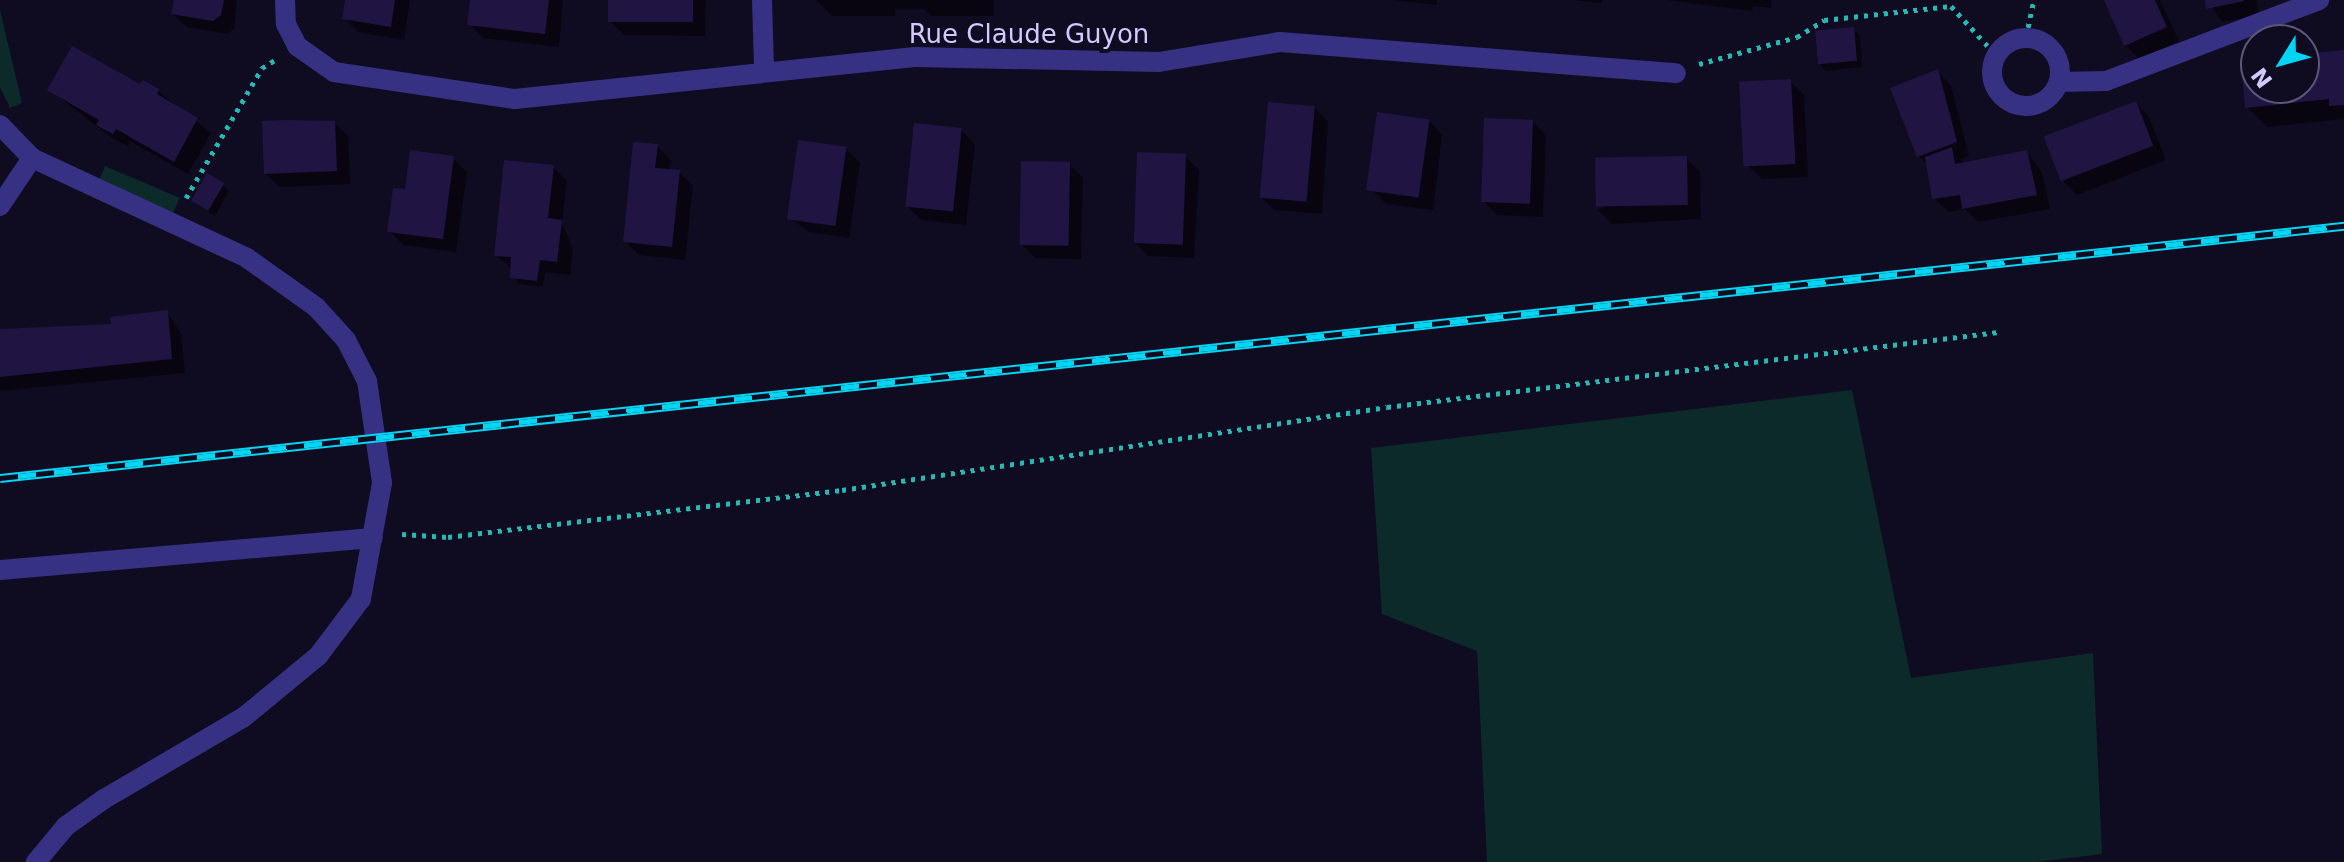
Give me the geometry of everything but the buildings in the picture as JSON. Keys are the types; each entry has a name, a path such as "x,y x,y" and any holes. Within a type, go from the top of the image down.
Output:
{"street":[{"path":"285,0 286,24 297,46"},
{"path":"762,0 764,69"},
{"path":"2059,82 2054,51 2026,37 2009,42 1996,55 1996,88 2013,104 2036,105 2059,82 2106,81 2319,0"},
{"name":"Rue Claude Guyon","path":"297,46 334,72 515,99 764,69 915,57 1159,62 1280,42 1676,73"},
{"path":"0,125 32,158 247,258 286,283 346,340 367,381 382,483 361,599 298,675 244,717 104,799 66,826 36,862"},
{"path":"0,206 32,158"},
{"path":"0,570 373,538"}],"path":[{"path":"2026,37 2034,0"},
{"path":"1676,73 1717,57 1797,37 1824,20 1951,6 1996,55"},
{"path":"171,223 262,68 297,46"},
{"path":"373,538 396,533 448,537 842,490 1387,407 1998,332"}],"green space":[{"path":"0,10 22,103 10,108 0,87"},
{"path":"105,166 180,198 173,213 98,182"},
{"path":"1852,390 1911,678 2093,653 2102,854 2036,862 1487,862 1477,651 1382,614 1371,448"}],"railway":[{"path":"0,478 2344,226"}]}
